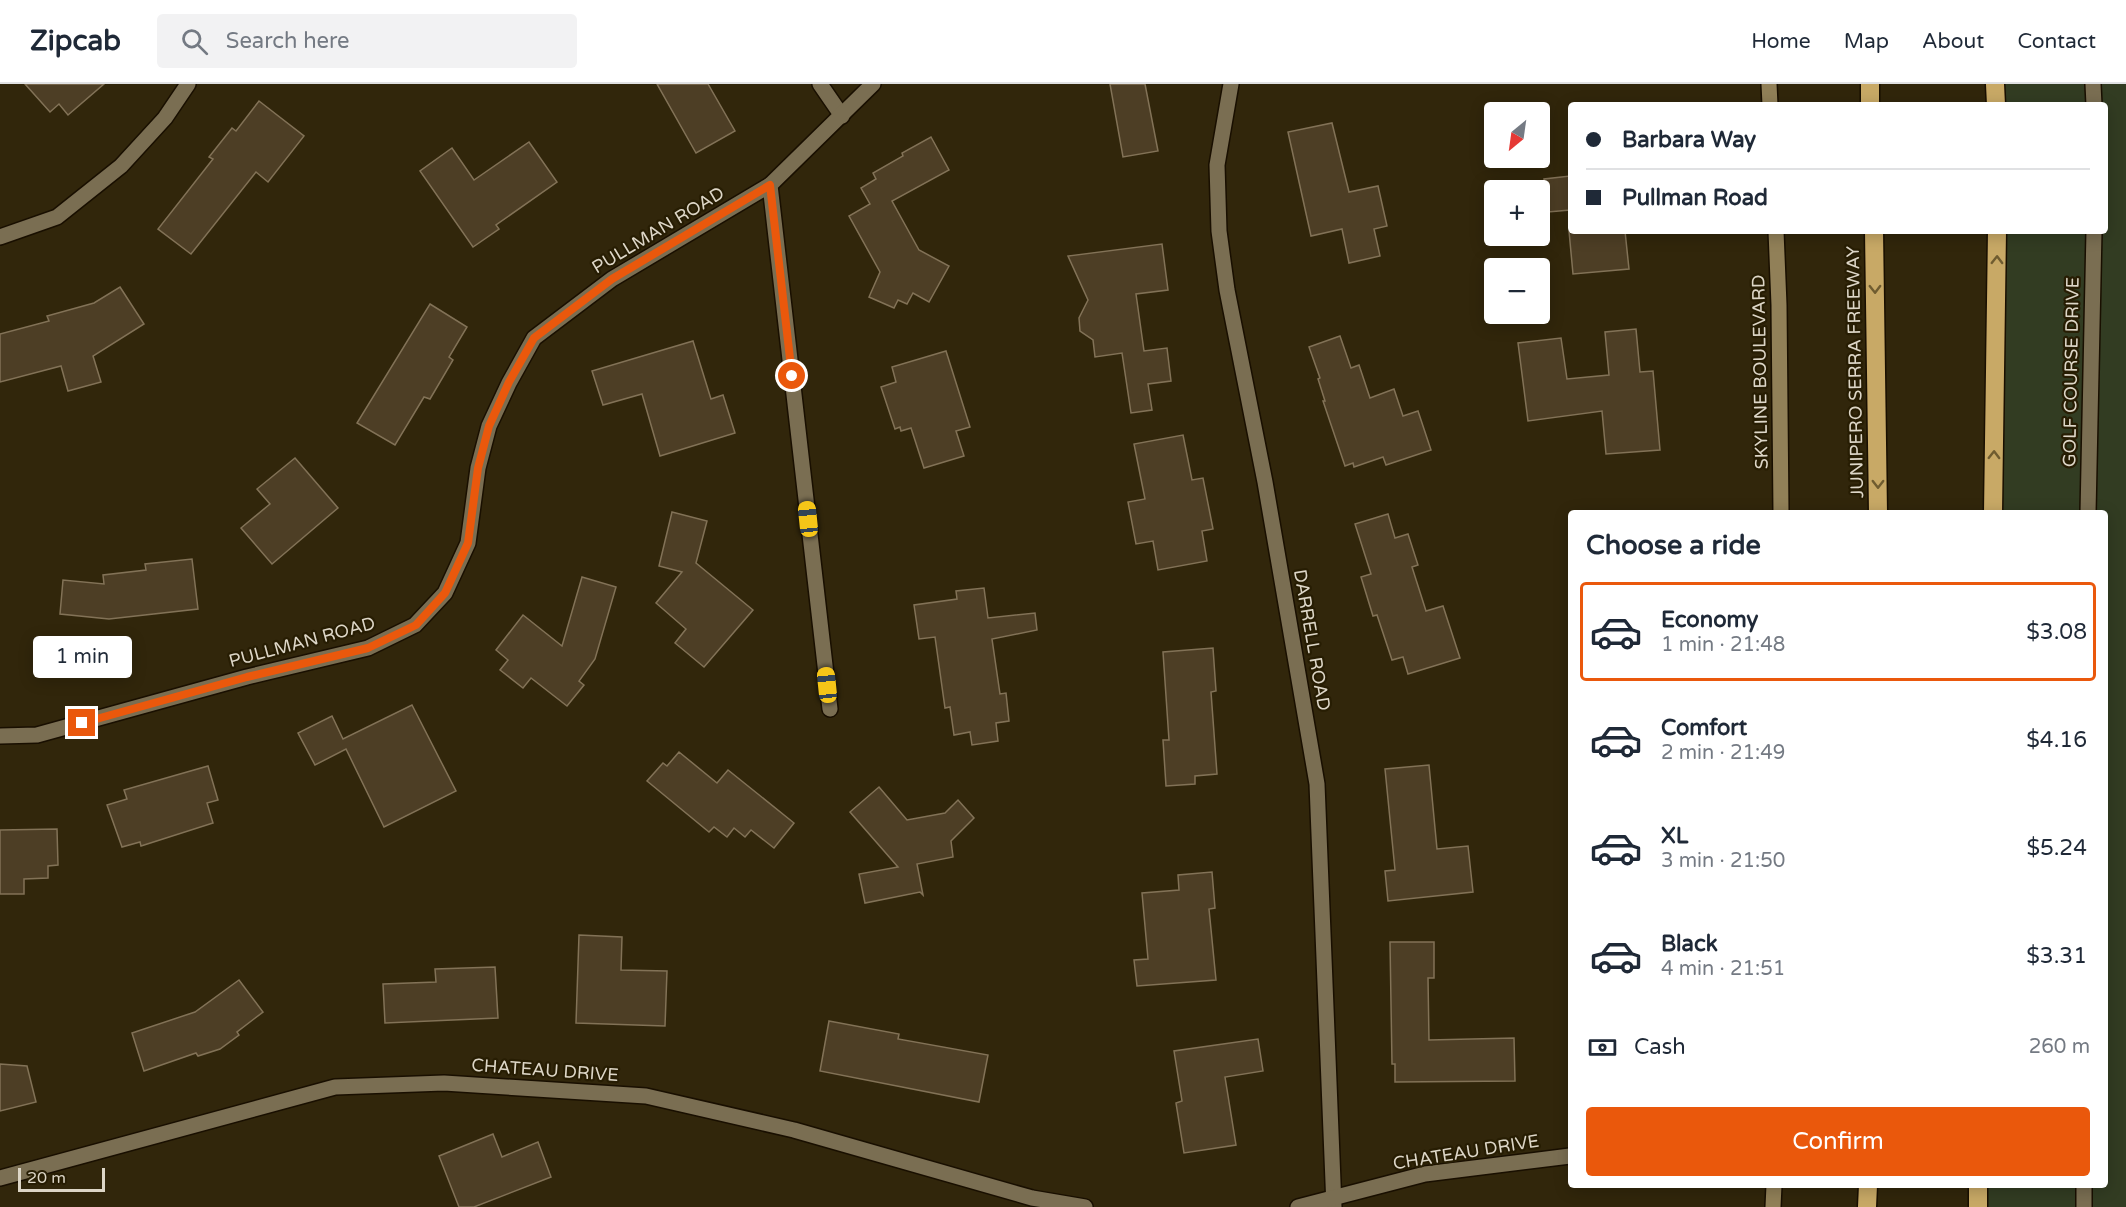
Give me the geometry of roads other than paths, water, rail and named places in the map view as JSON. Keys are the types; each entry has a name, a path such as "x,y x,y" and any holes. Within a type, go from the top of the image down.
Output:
{"highway":[{"path":"1870,84 1870,102"},
{"path":"1995,84 1996,102"},
{"name":"JUNIPERO SERRA FREEWAY","path":"1874,234 1878,510"},
{"path":"1993,510 1997,234"},
{"path":"1867,1207 1868,1188"},
{"path":"1978,1188 1978,1207"}],"main road":[{"path":"1769,84 1770,102"},
{"name":"SKYLINE BOULEVARD","path":"1776,234 1781,510"},
{"path":"1773,1207 1774,1188"}],"street":[{"path":"0,237 57,217 121,166 165,118 188,84"},
{"path":"820,84 842,116"},
{"name":"PULLMAN ROAD","path":"0,735 37,735 247,677 368,648 416,625 445,593 468,543 478,468 489,426 509,382 534,338 612,279 770,185 873,84"},
{"name":"DARRELL ROAD","path":"1231,84 1217,165 1219,231 1227,290 1265,482 1317,784 1333,1202"},
{"path":"2093,84 2094,102"},
{"path":"770,185 830,709"},
{"name":"GOLF COURSE DRIVE","path":"2088,510 2094,234"},
{"name":"CHATEAU DRIVE","path":"0,1178 335,1087 444,1083 646,1096 794,1130 1027,1202 1085,1207"},
{"name":"CHATEAU DRIVE","path":"1298,1207 1333,1202 1425,1174 1568,1156"},
{"path":"2084,1188 2084,1207"}]}
